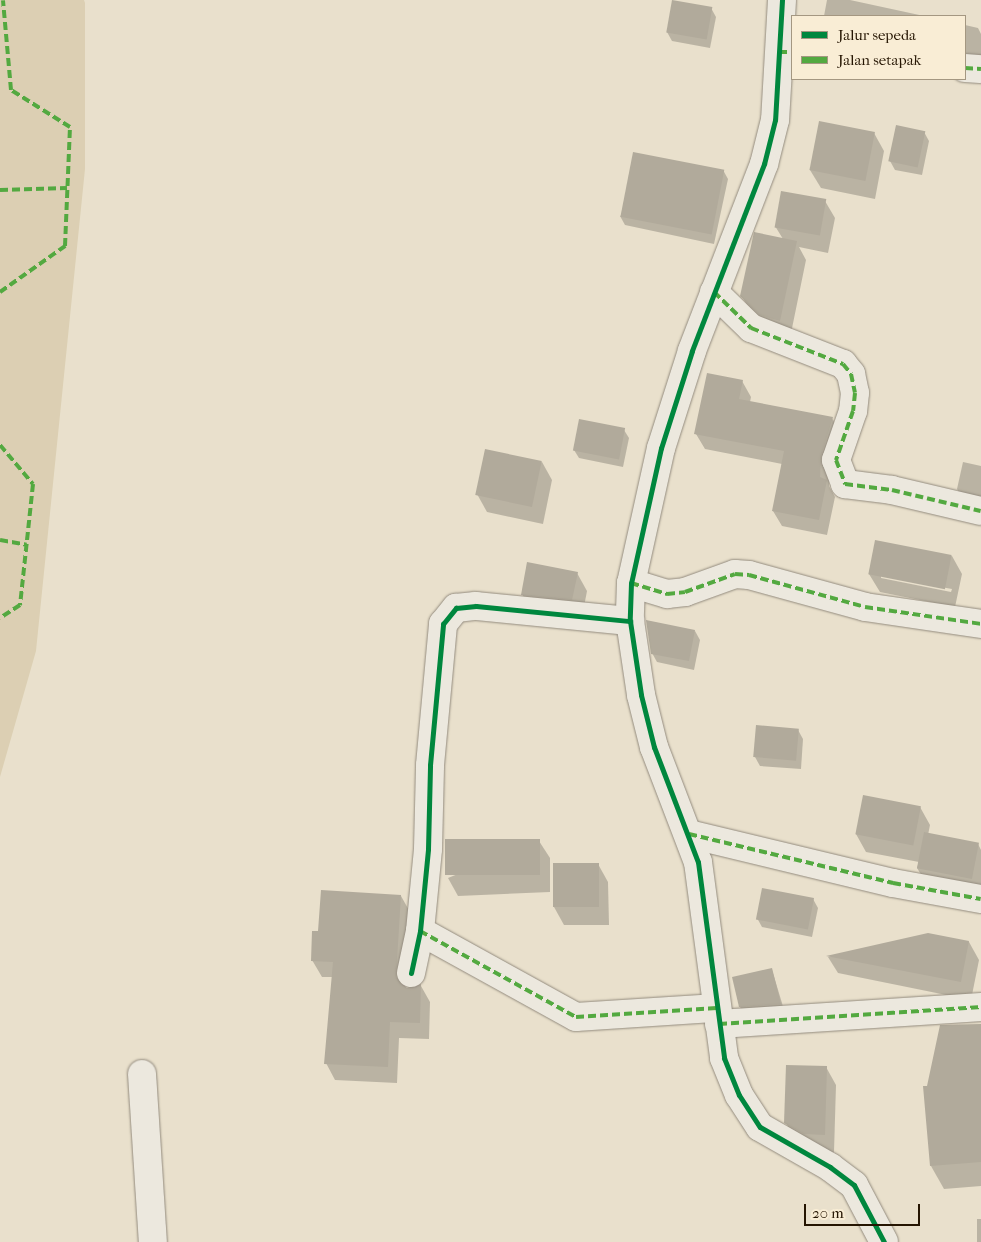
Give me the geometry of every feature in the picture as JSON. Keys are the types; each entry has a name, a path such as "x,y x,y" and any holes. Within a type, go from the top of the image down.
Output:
{"street":[{"path":"782,0 786,52 775,120 764,164 714,292 661,448 631,582 630,621 641,695 654,746 689,834 698,862 724,1058 740,1095 760,1127 830,1167 854,1185 884,1242"},
{"path":"966,68 981,69"},
{"path":"714,292 751,328 843,364 851,374 855,393 853,412 836,460 845,484 892,490 981,511"},
{"path":"631,582 668,594 685,592 735,574 749,575 865,607 981,624"},
{"path":"411,972 420,931 428,849 430,765 443,624 456,608 476,606 630,621"},
{"path":"689,834 893,884 981,899"},
{"path":"420,931 576,1017 718,1016 981,1007"},
{"path":"142,1074 153,1242"}],"shaded area":[{"path":"0,0 84,0 85,169 36,651 0,777"}],"building":[{"path":"672,0 712,7 707,40 666,32"},
{"path":"819,121 875,132 865,181 809,170"},
{"path":"896,125 925,131 918,167 888,161"},
{"path":"633,152 724,170 712,235 620,217"},
{"path":"781,191 826,199 820,235 775,227"},
{"path":"754,232 797,241 780,321 760,315 740,296"},
{"path":"707,373 743,380 739,399 833,417 821,456 820,477 827,480 819,520 772,511 784,451 694,434"},
{"path":"579,419 625,428 619,459 573,450"},
{"path":"485,449 542,461 532,507 475,495"},
{"path":"875,540 952,555 945,589 868,574"},
{"path":"527,562 578,572 572,600 521,595"},
{"path":"646,620 695,630 689,661 651,654"},
{"path":"756,725 799,729 796,761 753,757"},
{"path":"863,795 921,806 913,846 855,834"},
{"path":"924,832 979,843 972,879 917,868"},
{"path":"445,839 540,839 540,875 445,875"},
{"path":"553,863 599,863 599,907 553,907"},
{"path":"762,888 814,898 808,930 756,919"},
{"path":"321,890 401,895 396,977 407,988 421,984 420,1023 390,1022 388,1067 324,1064 333,962 311,961 312,931 318,931"},
{"path":"928,933 969,941 961,982 826,956"},
{"path":"772,968 781,1004 739,1007 732,977"},
{"path":"981,1024 981,1162 930,1166 923,1086 927,1086 940,1025"},
{"path":"786,1065 827,1066 825,1135 804,1134 784,1123"}],"marked path":[{"path":"0,292 65,246 70,127 11,90 3,0"},
{"path":"779,52 791,52"},
{"path":"966,68 981,69"},
{"path":"0,190 67,188"},
{"path":"714,292 751,328 843,364 851,374 855,393 853,411 836,460 845,484 892,490 981,511"},
{"path":"0,445 33,484 20,605 0,618"},
{"path":"0,540 27,545"},
{"path":"631,583 667,594 685,592 735,574 749,575 865,607 981,624"},
{"path":"689,834 893,883 981,899"},
{"path":"420,931 576,1017 717,1008"},
{"path":"719,1024 981,1007"}],"cycle path":[{"path":"782,0 775,120 764,164 692,351 661,448 631,583 630,621 641,695 654,747 698,862 724,1058 739,1095 760,1127 830,1167 854,1185 884,1242"},
{"path":"411,973 420,931 428,849 430,765 443,624 456,608 476,606 630,621"}]}
